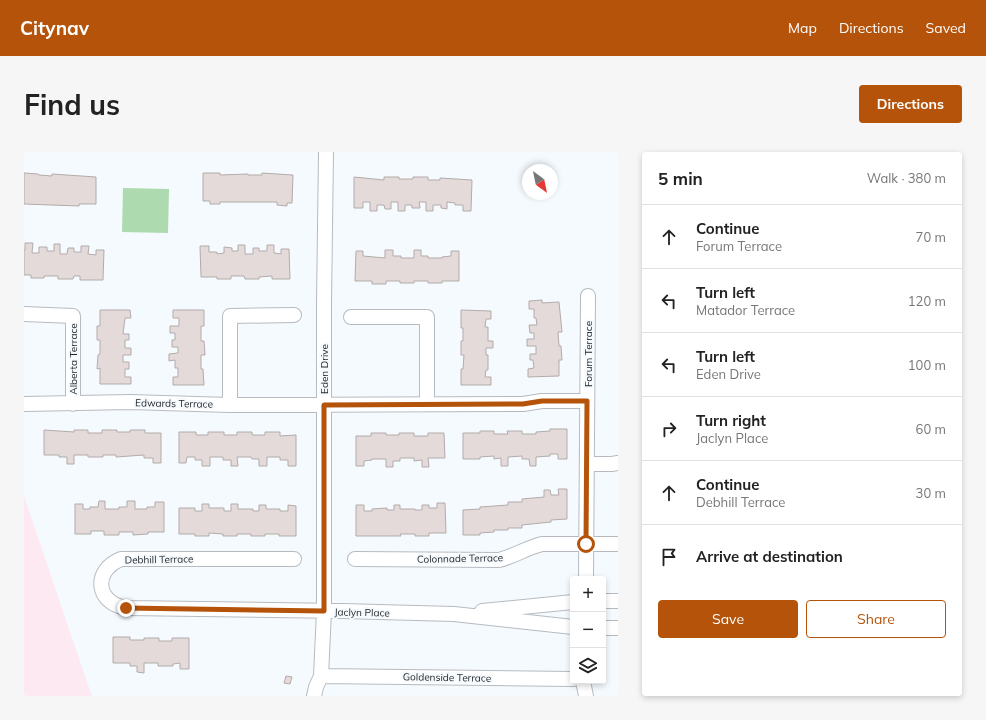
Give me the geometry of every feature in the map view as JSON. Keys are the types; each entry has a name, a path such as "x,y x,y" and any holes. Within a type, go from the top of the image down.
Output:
{"street":[{"name":"Eden Drive","path":"314,696 321,676 324,611 324,304 326,152"},
{"name":"Forum Terrace","path":"586,576 588,296"},
{"name":"Alberta Terrace","path":"24,314 73,316 73,404"},
{"path":"230,405 230,316 294,315"},
{"path":"352,317 427,317 427,404"},
{"name":"Edwards Terrace","path":"24,404 130,402 230,405 523,404 542,401 587,401"},
{"path":"587,464 618,463"},
{"name":"Colonnade Terrace","path":"355,559 499,560 512,556 530,547 542,544 618,544"},
{"name":"Debhill Terrace","path":"199,609 118,607 110,602 104,595 101,586 102,576 106,568 113,562 121,559 294,559"},
{"path":"606,600 618,601"},
{"name":"Jaclyn Place","path":"454,614 570,602"},
{"name":"Jaclyn Place","path":"199,609 454,614 570,627"},
{"path":"606,628 618,628"},
{"name":"Goldenside Terrace","path":"321,676 570,679"},
{"path":"584,684 586,696"}],"shaded area":[{"path":"24,496 87,682 92,696 24,696"}],"green space":[{"path":"123,188 169,189 168,233 122,232"}],"building":[{"path":"24,173 52,176 52,174 96,177 96,204 79,204 79,206 24,204"},
{"path":"203,173 220,173 220,175 262,175 262,173 293,175 292,203 287,203 287,206 277,205 277,202 220,202 220,204 210,204 210,201 203,201"},
{"path":"354,177 384,180 384,177 413,179 413,177 428,177 428,180 440,180 440,178 472,180 471,211 463,211 463,205 455,205 455,203 447,202 447,209 441,208 441,205 433,205 433,211 426,211 426,202 419,202 420,208 412,208 412,205 405,205 405,211 398,211 398,202 391,202 391,209 385,209 384,205 377,205 377,211 370,211 370,202 363,202 363,208 354,208"},
{"path":"25,243 33,243 32,253 39,253 39,247 47,247 47,251 54,251 54,244 60,244 60,254 67,254 68,248 74,248 74,252 81,252 81,246 89,246 88,254 96,255 96,250 104,250 103,280 80,280 80,276 74,276 73,279 58,279 58,276 31,278 31,275 24,275"},
{"path":"238,245 245,245 245,254 253,254 253,248 259,248 259,251 267,251 267,245 274,245 274,253 281,254 281,249 289,249 290,279 272,279 272,276 259,277 259,279 245,279 244,276 231,276 231,279 201,277 200,246 209,246 209,252 217,252 217,254 224,253 224,247 232,248 232,251 238,251"},
{"path":"385,250 393,250 393,256 401,256 401,258 414,258 414,250 421,250 421,256 428,256 428,258 442,258 451,256 451,251 459,251 459,281 428,283 428,281 414,281 414,283 400,283 400,281 386,281 386,284 372,284 372,281 355,281 356,251 363,251 363,256 385,258"},
{"path":"542,300 542,303 559,302 562,332 558,332 562,360 559,360 559,376 528,377 528,369 534,368 533,360 530,360 530,354 536,354 536,346 527,346 527,339 534,339 534,333 530,333 529,325 537,325 536,318 534,318 534,309 529,309 529,301"},
{"path":"100,310 130,310 131,318 125,318 123,334 129,334 129,340 125,340 125,348 131,348 131,355 123,355 123,362 129,362 129,369 125,369 125,377 131,377 131,384 100,384 100,368 97,369 98,355 100,354 100,340 97,340 97,326 100,326"},
{"path":"173,310 204,310 204,326 201,326 201,341 204,341 205,355 201,355 201,369 203,369 204,385 173,385 173,377 178,377 178,368 175,368 175,360 169,361 169,354 178,353 178,347 172,347 172,340 175,340 175,333 170,333 170,326 179,326 179,318 173,318"},
{"path":"461,310 491,311 491,319 486,319 485,327 488,327 488,341 493,341 493,348 486,348 486,355 488,355 488,370 486,370 485,377 491,377 491,385 461,385 461,369 463,369 464,355 461,355 463,328 461,328"},
{"path":"550,429 567,429 567,459 558,459 558,454 550,454 550,456 536,457 536,466 530,466 529,459 522,459 522,456 508,457 508,466 501,466 501,458 494,459 494,456 480,457 480,459 463,459 463,433 494,431 494,434 508,434 507,431 522,431 522,434 536,434 536,432 550,431"},
{"path":"44,430 74,432 74,430 88,430 88,433 102,433 102,430 130,432 130,430 145,430 145,433 161,433 161,463 153,463 153,458 144,458 144,455 116,457 116,455 103,455 103,457 88,457 88,455 74,455 74,464 67,464 67,457 59,457 59,455 44,455"},
{"path":"179,432 196,432 196,435 208,435 208,432 224,432 224,435 237,435 237,432 252,432 252,435 265,435 265,432 280,432 280,436 296,435 296,466 288,466 288,460 280,460 280,457 267,457 267,466 259,466 259,459 252,459 251,457 237,457 238,466 231,466 231,460 223,460 223,457 210,457 210,466 202,466 202,460 195,460 195,457 187,457 186,463 179,463"},
{"path":"371,433 399,435 399,433 414,433 414,436 428,436 428,433 444,433 445,458 428,458 429,467 422,467 422,460 414,461 414,458 400,458 400,461 393,461 393,467 386,467 386,459 372,459 364,461 364,466 356,466 356,436 371,436"},
{"path":"558,489 567,489 567,519 522,525 522,528 494,530 494,532 480,533 480,535 463,535 463,510 508,505 508,502 522,502 522,499 544,497 544,490 550,490 551,495 559,495"},
{"path":"99,501 105,501 105,509 119,509 119,507 127,507 127,501 135,501 135,509 147,509 147,507 155,507 155,502 164,502 164,532 148,532 148,534 133,535 133,532 119,532 119,535 104,535 104,531 91,531 91,534 75,534 75,504 83,504 83,509 90,509 90,507 98,507"},
{"path":"437,503 445,503 446,533 429,533 429,536 400,534 401,536 356,536 356,505 364,505 364,511 387,508 387,510 394,510 394,505 400,505 400,509 422,510 422,505 429,505 429,508 437,508"},
{"path":"202,504 209,504 209,508 224,508 224,511 231,511 231,504 238,504 238,509 253,509 253,511 259,511 259,505 266,505 266,509 280,509 280,511 288,511 288,505 296,506 296,536 265,534 265,536 251,536 251,534 237,534 237,536 223,536 223,534 209,533 209,536 195,536 195,534 179,534 179,508 195,508 195,511 202,511"},
{"path":"113,637 130,637 130,640 159,638 159,641 172,641 172,638 189,638 189,669 180,669 180,663 173,664 173,666 158,666 158,663 144,663 144,673 137,672 137,666 130,666 130,663 113,663"},
{"path":"286,676 292,677 290,684 284,683"}],"route":[{"path":"126,608 324,611 324,405 523,404 542,401 587,401 586,544"}]}
